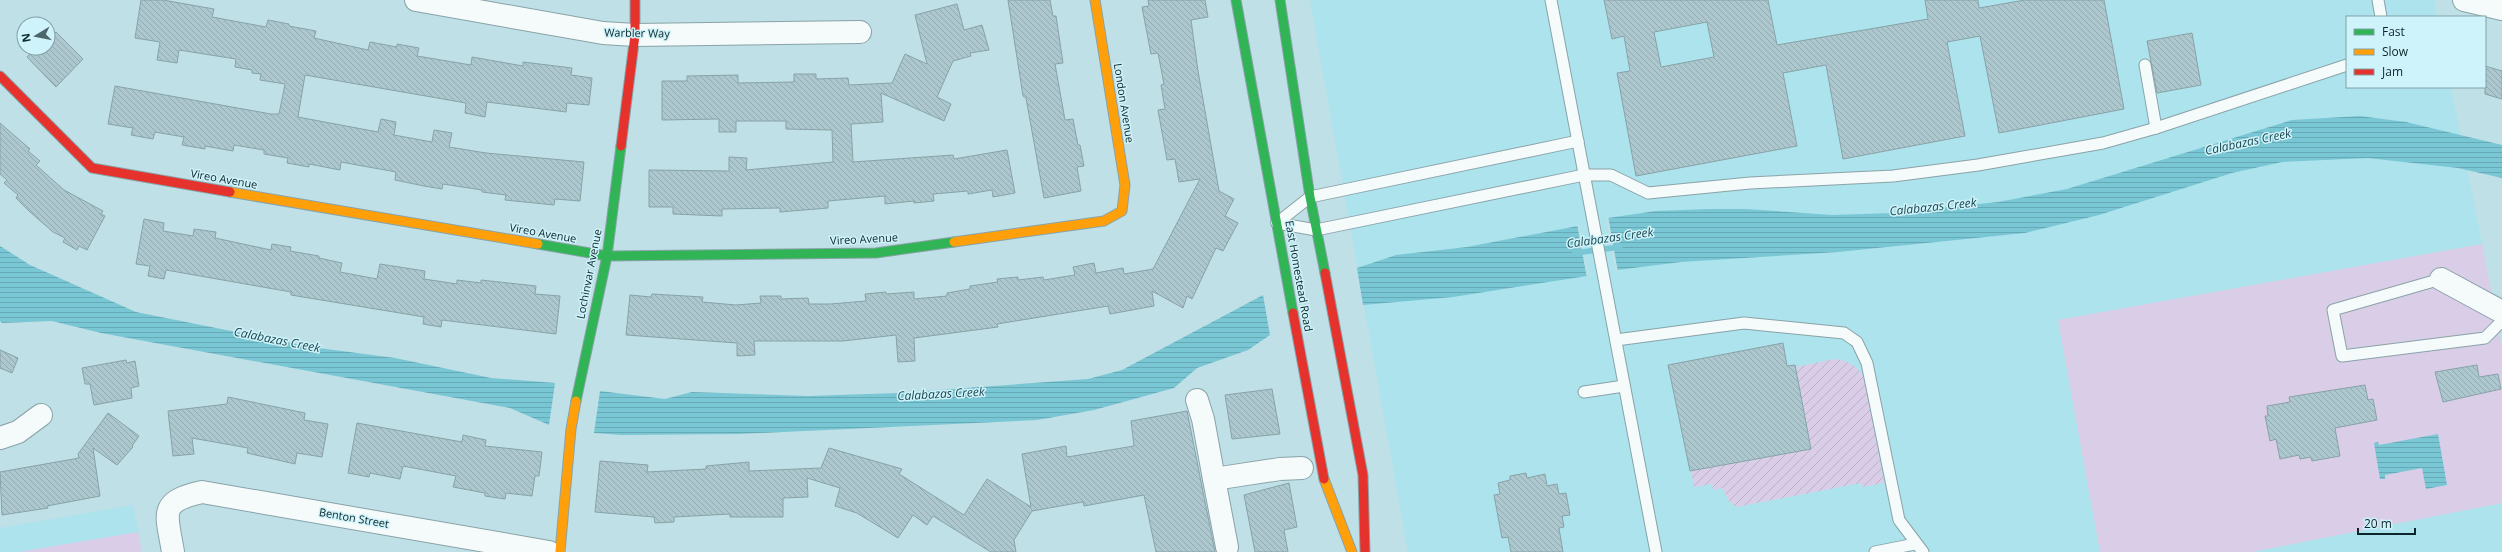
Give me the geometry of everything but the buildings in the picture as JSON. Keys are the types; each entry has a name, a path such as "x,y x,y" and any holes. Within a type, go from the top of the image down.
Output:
{"street":[{"name":"Warbler Way","path":"416,0 603,33 634,35 860,32"},
{"name":"Lochinvar Avenue","path":"560,552 574,408 607,256 634,35 635,0"},
{"name":"London Avenue","path":"1095,0 1125,185 1122,211"},
{"name":"East Homestead Road","path":"1236,0 1324,481 1352,552"},
{"path":"1280,0 1310,197 1363,475 1365,552"},
{"path":"2464,0 2502,9"},
{"name":"Vireo Avenue","path":"0,76 92,168 607,256 876,253 1104,222 1122,211"},
{"path":"2441,279 2502,312"},
{"path":"1196,400 1203,419 1227,547"},
{"path":"0,438 18,432 41,415"},
{"path":"1214,480 1280,469 1302,468"},
{"name":"Benton Street","path":"173,552 166,513 173,502 184,497 210,492 549,552"}],"lane":[{"path":"1551,0 1656,552"},
{"path":"2378,0 2381,16"},
{"path":"2145,65 2156,128"},
{"path":"1278,223 1316,230 1584,174 1611,175 1648,193 1750,183 1893,176 1978,165 2071,150 2156,128 2346,65"},
{"path":"1278,223 1310,197 1578,141"},
{"path":"2441,279 2333,310 2342,356 2485,338 2502,321"},
{"path":"1616,340 1744,323 1844,333 1857,342 1867,363 1899,520 1919,548"},
{"path":"1584,392 1624,386"},
{"path":"1875,552 1919,548"}],"shaded area":[{"path":"1310,0 2434,0 2437,16 2346,16 2346,88 2451,88 2482,244 2058,320 2100,552 1408,552"},
{"path":"2482,244 2502,349 2502,503 2252,552 2100,552 2058,320"},
{"path":"1835,359 1845,361 1853,365 1857,368 1865,380 1884,483 1862,487 1861,483 1736,507 1729,501 1722,488 1713,490 1712,484 1694,487 1691,471 1811,449 1796,367"},
{"path":"2502,503 2502,552 2252,552"},
{"path":"133,505 142,552 0,552 0,528"},
{"path":"138,532 142,552 19,552"}],"water":[{"path":"2360,116 2406,122 2502,145 2502,178 2458,168 2368,158 2282,162 2232,173 2099,215 2025,233 1838,252 1681,262 1617,270 1608,218 1656,211 1709,209 1746,209 1832,215 1895,213 1998,202 2067,189 2292,120"},
{"path":"1578,226 1587,276 1453,297 1363,305 1357,268 1396,255 1467,247"},
{"path":"0,246 30,265 136,312 311,347 395,358 491,378 555,383 549,425 510,408 101,333 52,321 2,323 0,321"},
{"path":"1263,295 1270,335 1248,350 1197,368 1174,388 1094,410 1037,420 739,434 621,435 594,433 600,391 665,399 692,392 809,396 898,393 1088,379 1122,370"},
{"path":"2438,434 2447,485 2426,489 2422,468 2385,475 2385,479 2380,479 2374,443 2378,442 2379,445"}],"pier":[{"path":"1608,216 1618,272 1615,271 1606,219"},
{"path":"1577,224 1579,225 1589,275 1587,278"}],"waterway":[{"name":"Calabazas Creek","path":"1575,253 1620,247"}],"traffic: fast":[{"path":"1236,0 1293,313"},
{"path":"1280,0 1310,197 1325,273"},
{"path":"576,401 607,256 621,146"},
{"path":"538,244 607,256 876,253 954,242"}],"traffic: slow":[{"path":"954,242 1104,221 1122,211 1125,185 1095,0"},
{"path":"230,192 538,244"},
{"path":"560,552 571,429 576,401"},
{"path":"1324,479 1352,552"}],"traffic: jam":[{"path":"621,146 635,35 635,0"},
{"path":"0,76 92,168 230,192"},
{"path":"1325,273 1363,475 1365,552"},
{"path":"1293,313 1324,479"}]}
